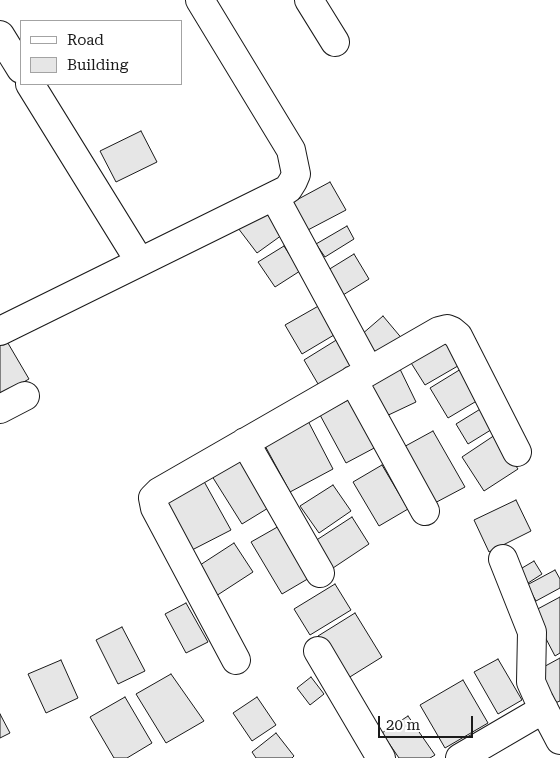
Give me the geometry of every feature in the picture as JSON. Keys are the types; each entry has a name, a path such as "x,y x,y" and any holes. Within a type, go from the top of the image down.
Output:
{"street":[{"path":"0,331 288,189 296,174 291,150 200,0"},
{"path":"309,0 336,42"},
{"path":"0,35 20,67"},
{"path":"31,85 140,262"},
{"path":"274,196 425,511"},
{"path":"236,660 155,508 153,498 159,492 439,331 446,329 458,336 517,452"},
{"path":"0,409 25,396"},
{"path":"245,442 320,573"},
{"path":"503,559 532,632 532,682 560,740"},
{"path":"318,651 381,758"},
{"path":"460,758 544,709"}],"building":[{"path":"141,131 157,162 116,182 100,151"},
{"path":"330,182 346,210 306,231 291,203"},
{"path":"264,209 282,235 257,253 238,228"},
{"path":"347,226 354,239 325,257 316,244"},
{"path":"284,246 300,271 275,287 258,262"},
{"path":"354,254 369,279 343,295 328,270"},
{"path":"322,304 339,332 302,354 285,325"},
{"path":"383,316 404,341 382,360 361,335"},
{"path":"2,333 29,379 0,395 0,334"},
{"path":"446,335 463,363 425,385 408,358"},
{"path":"338,339 356,367 321,389 304,360"},
{"path":"398,365 416,402 380,419 363,383"},
{"path":"461,369 480,399 448,418 430,388"},
{"path":"352,398 378,446 346,463 320,415"},
{"path":"482,408 494,428 468,444 456,424"},
{"path":"307,419 333,469 290,492 263,442"},
{"path":"433,431 465,487 431,505 400,449"},
{"path":"495,435 518,469 484,491 462,457"},
{"path":"246,450 278,502 242,524 210,473"},
{"path":"382,465 408,509 379,526 353,482"},
{"path":"201,476 231,530 192,550 163,496"},
{"path":"333,485 351,511 319,533 300,506"},
{"path":"516,500 531,531 489,552 474,520"},
{"path":"352,517 369,544 333,568 315,541"},
{"path":"281,525 311,577 282,594 251,542"},
{"path":"234,543 253,572 216,596 197,567"},
{"path":"534,561 542,574 525,585 517,571"},
{"path":"555,570 560,579 560,588 536,601 527,585"},
{"path":"335,584 351,610 310,635 294,609"},
{"path":"560,597 560,653 555,656 532,612"},
{"path":"186,603 208,642 186,653 165,614"},
{"path":"355,613 382,657 345,680 318,636"},
{"path":"122,627 145,671 118,684 96,640"},
{"path":"560,658 560,701 555,703 538,670"},
{"path":"498,659 522,700 498,714 474,672"},
{"path":"61,660 78,698 46,713 28,674"},
{"path":"171,674 204,721 166,743 136,694"},
{"path":"311,677 324,694 310,705 297,688"},
{"path":"463,680 488,723 445,748 420,705"},
{"path":"125,697 152,743 127,758 114,758 90,717"},
{"path":"257,697 276,725 252,741 233,713"},
{"path":"0,714 10,733 0,738"},
{"path":"408,716 435,755 430,758 399,758 382,733"},
{"path":"276,733 294,756 292,758 256,758 252,752"}]}
